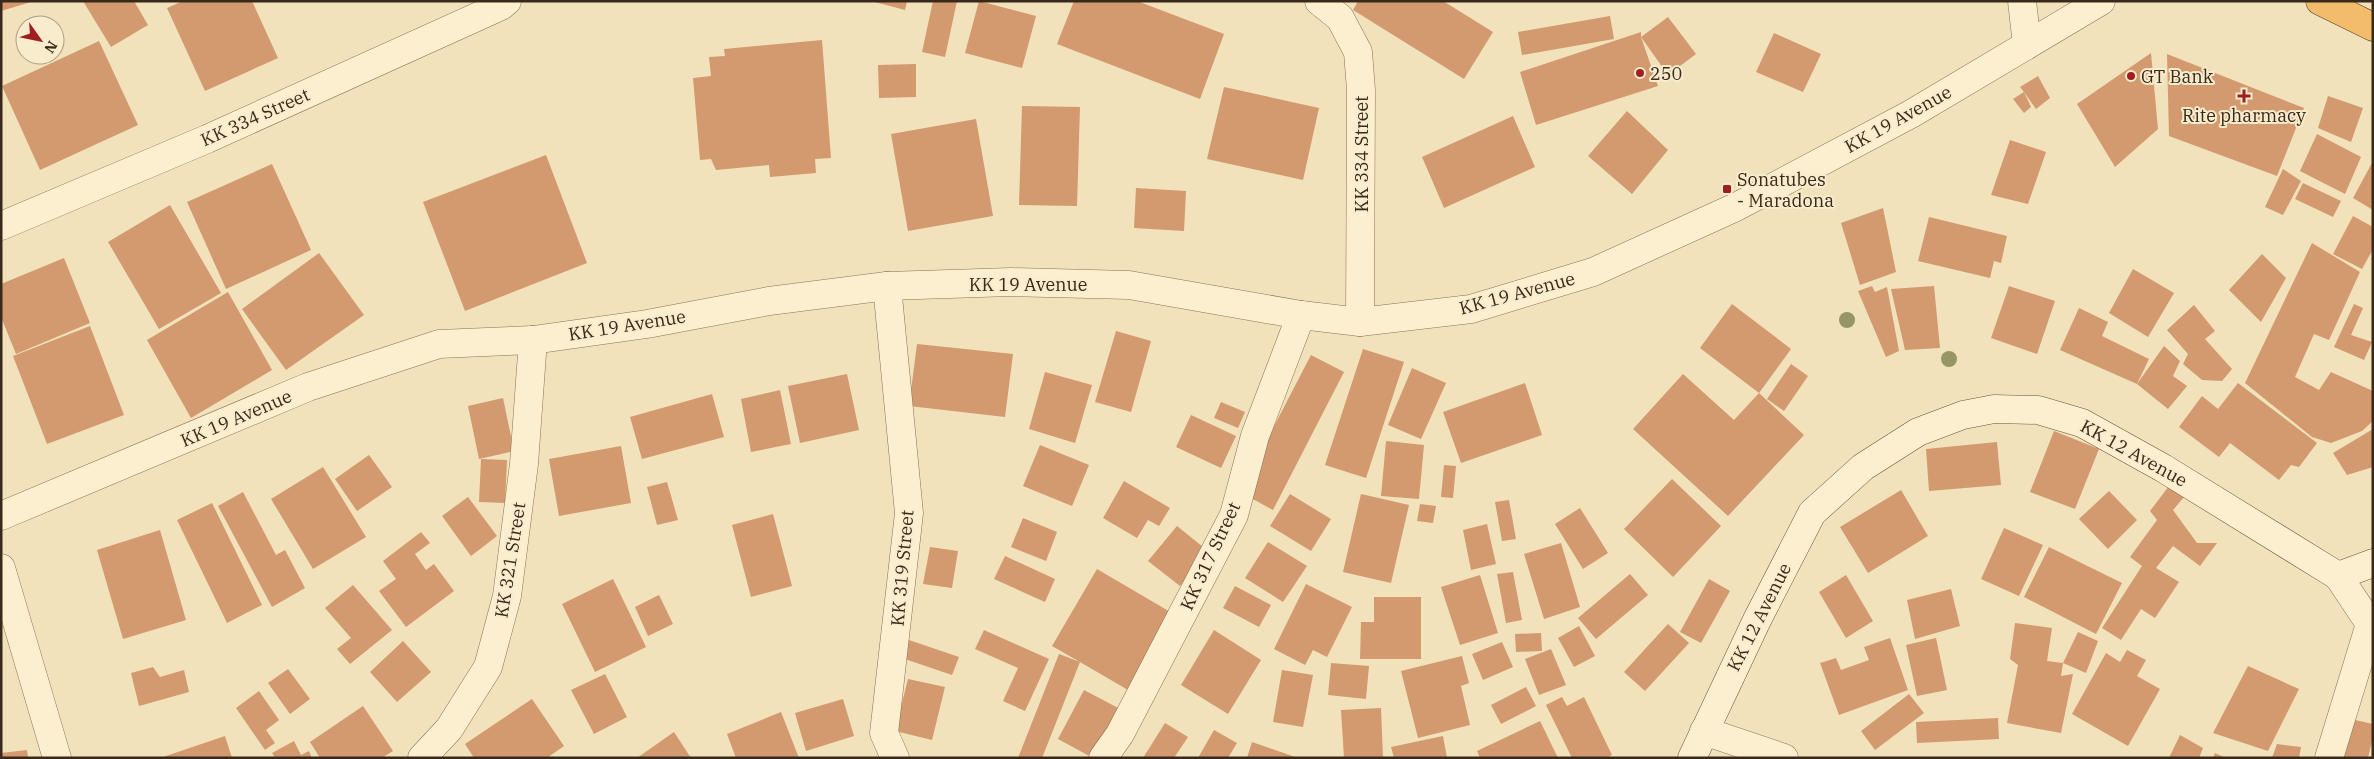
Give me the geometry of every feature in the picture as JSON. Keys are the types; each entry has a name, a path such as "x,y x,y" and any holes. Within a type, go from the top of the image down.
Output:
{"highway":[{"path":"2320,1 2373,27"}],"street":[{"name":"KK 334 Street","path":"1,226 207,139 501,6 507,1"},
{"name":"KK 334 Street","path":"1319,1 1340,18 1358,52 1361,90 1360,322"},
{"path":"2022,1 2027,45"},
{"name":"KK 19 Avenue","path":"1,516 308,387 439,344 533,340 647,324 769,301 886,286 1011,282 1129,285 1302,315 1360,322 1471,309 1593,272 1736,207 1911,114 2102,1"},
{"name":"KK 319 Street","path":"886,286 909,513 884,733 895,758"},
{"name":"KK 317 Street","path":"1103,758 1120,734 1234,515 1255,436 1302,315"},
{"name":"KK 321 Street","path":"422,758 449,729 488,667 507,596 524,464 533,340"},
{"name":"KK 12 Avenue","path":"1692,758 1757,620 1812,513 1863,467 1918,432 1963,415 1994,409 2038,410 2082,423 2163,468 2338,576"},
{"path":"2329,758 2371,624 2338,576 2373,563"},
{"path":"1,568 57,758"},
{"path":"1704,731 1784,758"}],"building":[{"path":"1,1 31,1 31,2 1,11"},
{"path":"83,1 134,1 148,25 111,47"},
{"path":"183,1 252,1 278,58 205,91 167,8"},
{"path":"871,1 907,1 905,10"},
{"path":"933,1 957,1 945,57 922,52"},
{"path":"979,1 1036,16 1022,68 965,53"},
{"path":"1074,1 1137,1 1224,34 1200,99 1057,44"},
{"path":"1358,1 1443,1 1493,32 1464,79 1353,10"},
{"path":"1610,16 1614,39 1522,55 1518,32"},
{"path":"1668,17 1696,54 1668,75 1641,37"},
{"path":"1641,32 1641,37 1658,86 1536,125 1520,72"},
{"path":"1774,33 1821,54 1803,92 1756,72"},
{"path":"822,40 831,158 815,159 816,173 770,177 769,165 716,170 711,159 700,160 693,78 711,76 709,57 725,56 724,49"},
{"path":"99,41 138,125 40,170 2,86 47,65 65,65 65,57"},
{"path":"2151,53 2158,129 2115,167 2077,104"},
{"path":"2167,54 2304,108 2277,176 2169,136"},
{"path":"916,64 916,97 879,98 878,65"},
{"path":"2038,76 2050,98 2036,109 2020,87"},
{"path":"1224,87 1319,108 1303,180 1207,159"},
{"path":"2024,92 2031,107 2024,113 2013,99"},
{"path":"2328,96 2363,108 2351,142 2318,128"},
{"path":"1022,106 1080,107 1077,206 1019,205"},
{"path":"1627,111 1668,150 1632,194 1588,156"},
{"path":"1513,116 1535,167 1444,208 1422,157"},
{"path":"976,119 993,216 908,231 891,134"},
{"path":"2317,134 2361,157 2345,194 2300,171"},
{"path":"2010,140 2046,152 2028,204 1991,195"},
{"path":"546,155 587,263 465,311 423,202"},
{"path":"2373,161 2373,210 2353,198"},
{"path":"272,164 311,250 226,289 187,202"},
{"path":"2283,169 2301,181 2283,215 2265,207"},
{"path":"2303,183 2341,201 2333,217 2295,199"},
{"path":"1136,188 1186,191 1184,231 1134,228"},
{"path":"170,205 221,293 159,329 108,242"},
{"path":"1883,208 1896,272 1860,285 1841,223"},
{"path":"2353,216 2373,227 2373,249 2362,269 2333,254"},
{"path":"1929,217 2007,236 2001,263 1994,261 1990,278 1918,261"},
{"path":"2312,243 2360,272 2329,340 2314,334 2295,377 2319,390 2331,372 2373,391 2373,421 2362,431 2331,443 2312,437 2245,383"},
{"path":"319,253 364,315 286,370 242,309"},
{"path":"2262,254 2286,278 2261,322 2229,290"},
{"path":"64,258 90,323 16,354 1,317 1,284"},
{"path":"2133,269 2174,293 2148,337 2109,313"},
{"path":"1872,286 1875,292 1887,287 1899,351 1886,357 1858,291"},
{"path":"1934,286 1940,348 1905,350 1891,289"},
{"path":"2009,286 2055,301 2037,354 1991,338"},
{"path":"228,292 272,370 191,418 147,340"},
{"path":"1732,304 1791,349 1759,393 1700,348"},
{"path":"2354,304 2363,308 2351,335 2372,342 2364,360 2334,347"},
{"path":"2194,305 2215,331 2205,339 2232,369 2222,381 2202,380 2183,364 2188,354 2167,330"},
{"path":"2079,308 2108,322 2102,336 2149,359 2137,384 2060,350"},
{"path":"90,326 124,415 47,444 13,356"},
{"path":"1116,331 1151,341 1131,412 1095,402"},
{"path":"917,344 1013,354 1005,417 909,406"},
{"path":"2164,346 2180,361 2173,376 2187,386 2168,409 2137,384"},
{"path":"1363,349 1404,362 1366,478 1325,465"},
{"path":"1311,355 1344,372 1273,510 1240,492"},
{"path":"1791,364 1808,376 1784,411 1767,399"},
{"path":"1412,368 1446,383 1421,439 1388,425"},
{"path":"1045,372 1092,385 1075,443 1029,429"},
{"path":"847,374 859,430 800,443 788,386"},
{"path":"1683,374 1734,420 1759,393 1804,435 1728,516 1633,429"},
{"path":"1525,383 1542,435 1461,463 1443,412"},
{"path":"2238,383 2317,443 2299,467 2291,465 2279,480 2230,443 2219,457 2179,427 2202,396 2218,409"},
{"path":"780,390 791,444 751,452 741,399"},
{"path":"712,394 724,437 642,459 630,417"},
{"path":"503,398 514,451 479,459 468,406"},
{"path":"1221,402 1245,412 1238,428 1214,418"},
{"path":"1191,415 1236,436 1221,468 1176,447"},
{"path":"2373,429 2373,467 2347,475 2333,453"},
{"path":"2054,431 2099,449 2075,509 2030,492"},
{"path":"1386,441 1424,445 1419,499 1381,496"},
{"path":"1997,442 2001,485 1929,491 1926,449"},
{"path":"1040,445 1089,465 1072,506 1023,486"},
{"path":"621,446 631,503 559,516 549,459"},
{"path":"369,455 392,487 357,511 335,479"},
{"path":"481,459 507,460 505,503 479,502"},
{"path":"1444,465 1456,466 1453,498 1441,497"},
{"path":"323,467 366,537 313,569 271,499"},
{"path":"1672,479 1721,526 1673,577 1624,529"},
{"path":"1124,481 1170,508 1159,526 1148,520 1137,538 1103,518"},
{"path":"667,482 678,520 657,525 647,487"},
{"path":"2169,486 2184,497 2173,510 2197,543 2217,543 2200,566 2173,546 2156,568 2179,582 2155,618 2141,609 2121,640 2102,628 2142,566 2130,557 2157,520 2150,511"},
{"path":"1901,490 1928,536 1868,573 1840,527"},
{"path":"2109,491 2137,520 2108,549 2079,519"},
{"path":"243,492 276,555 285,550 305,588 272,607 218,506"},
{"path":"1290,494 1331,519 1311,551 1270,526"},
{"path":"1361,494 1409,505 1391,583 1343,572"},
{"path":"468,497 497,536 471,556 442,516"},
{"path":"1509,500 1516,539 1502,541 1495,502"},
{"path":"212,503 262,605 227,623 177,520"},
{"path":"1420,504 1436,506 1433,523 1417,521"},
{"path":"1580,508 1608,553 1583,569 1555,524"},
{"path":"773,514 792,586 751,597 732,525"},
{"path":"1023,518 1057,532 1046,561 1011,547"},
{"path":"1487,524 1496,564 1471,570 1463,530"},
{"path":"1177,526 1208,551 1180,586 1148,561"},
{"path":"2004,528 2043,545 2019,596 1981,579"},
{"path":"160,530 186,620 123,639 97,550"},
{"path":"421,532 430,543 415,554 426,570 434,564 454,591 406,627 379,591 396,579 383,561"},
{"path":"1268,542 1307,566 1283,602 1245,578"},
{"path":"1561,543 1580,607 1544,619 1524,554"},
{"path":"930,547 958,551 952,588 923,584"},
{"path":"2049,547 2122,583 2096,634 2024,597"},
{"path":"1005,556 1055,579 1045,602 994,579"},
{"path":"1097,569 1172,613 1128,690 1052,646"},
{"path":"1513,572 1522,620 1506,623 1497,574"},
{"path":"1630,574 1648,595 1596,639 1578,618"},
{"path":"1480,575 1498,633 1460,645 1441,587"},
{"path":"1846,575 1873,621 1846,638 1819,592"},
{"path":"613,579 646,647 595,672 562,604"},
{"path":"1709,579 1730,591 1701,643 1680,632"},
{"path":"1306,584 1352,607 1327,657 1313,650 1305,665 1274,649"},
{"path":"353,585 392,630 350,664 337,649 351,638 325,608"},
{"path":"1235,586 1271,605 1259,627 1223,608"},
{"path":"1951,589 1960,626 1915,639 1907,600"},
{"path":"659,595 673,624 648,636 635,607"},
{"path":"1374,597 1421,597 1421,659 1360,659 1361,622 1374,622"},
{"path":"2015,623 2052,628 2047,661 2063,663 2061,676 2073,674 2061,733 2007,723 2018,665 2010,659"},
{"path":"1668,624 1689,643 1645,691 1624,672"},
{"path":"1579,626 1595,656 1574,667 1558,638"},
{"path":"984,630 1049,659 1025,711 1003,701 1018,668 975,649"},
{"path":"1214,630 1261,660 1228,714 1181,685"},
{"path":"2078,632 2098,641 2086,673 2063,663"},
{"path":"1541,633 1542,651 1516,652 1515,634"},
{"path":"1890,638 1908,690 1839,715 1820,663 1836,658 1841,670 1869,660 1864,647"},
{"path":"1936,638 1947,690 1917,696 1906,645"},
{"path":"906,639 959,657 952,675 899,657"},
{"path":"403,641 431,672 397,702 370,672"},
{"path":"1502,642 1513,667 1483,680 1472,654"},
{"path":"1551,649 1566,685 1539,695 1525,659"},
{"path":"2127,650 2146,660 2137,676 2160,689 2128,746 2072,714 2106,653 2120,662"},
{"path":"1059,654 1080,662 1042,758 1018,758"},
{"path":"1462,656 1469,683 1461,686 1470,725 1418,738 1401,671"},
{"path":"1331,663 1369,666 1366,699 1328,695"},
{"path":"2248,666 2299,689 2268,751 2213,733"},
{"path":"153,667 160,677 184,670 189,692 139,706 131,673"},
{"path":"288,669 310,699 290,714 268,683"},
{"path":"1282,670 1313,675 1303,727 1273,722"},
{"path":"605,674 627,717 594,734 571,690"},
{"path":"908,679 945,687 932,740 895,731"},
{"path":"1526,687 1536,706 1501,724 1491,705"},
{"path":"1084,690 1122,710 1093,758 1058,739"},
{"path":"259,691 279,720 266,730 275,743 265,750 236,708"},
{"path":"1909,694 1924,713 1875,750 1861,731"},
{"path":"1562,697 1567,706 1584,697 1612,755 1606,758 1572,758 1546,705"},
{"path":"532,699 564,746 547,758 474,758 465,744"},
{"path":"843,699 854,736 806,751 795,713"},
{"path":"363,706 393,751 382,758 320,758 310,742"},
{"path":"1381,708 1383,758 1344,758 1341,710"},
{"path":"781,712 799,758 736,758 727,734"},
{"path":"1998,718 1999,739 1917,743 1916,722"},
{"path":"2351,719 2373,724 2373,737 2368,758 2342,758"},
{"path":"1540,721 1558,758 1480,758 1477,751"},
{"path":"1165,723 1188,737 1174,758 1143,758"},
{"path":"1214,730 1237,743 1228,758 1198,758"},
{"path":"674,732 691,758 637,758"},
{"path":"2180,735 2203,748 2199,758 2169,758"},
{"path":"225,736 232,758 163,758 163,757"},
{"path":"1443,736 1447,758 1394,758 1391,747"},
{"path":"294,741 301,755 309,751 312,758 275,758 272,753"},
{"path":"1252,742 1295,757 1295,758 1247,758"},
{"path":"2277,744 2301,747 2299,758 2272,758"},
{"path":"27,750 28,758 1,758 1,753"},
{"path":"2215,753 2226,758 2213,758"}],"place":[{"name":"250","path":"1640,73"},
{"name":"GT Bank","path":"2131,76"},
{"name":"Rite pharmacy","path":"2244,96"},
{"name":"Sonatubes - Maradona","path":"1727,189"}]}
